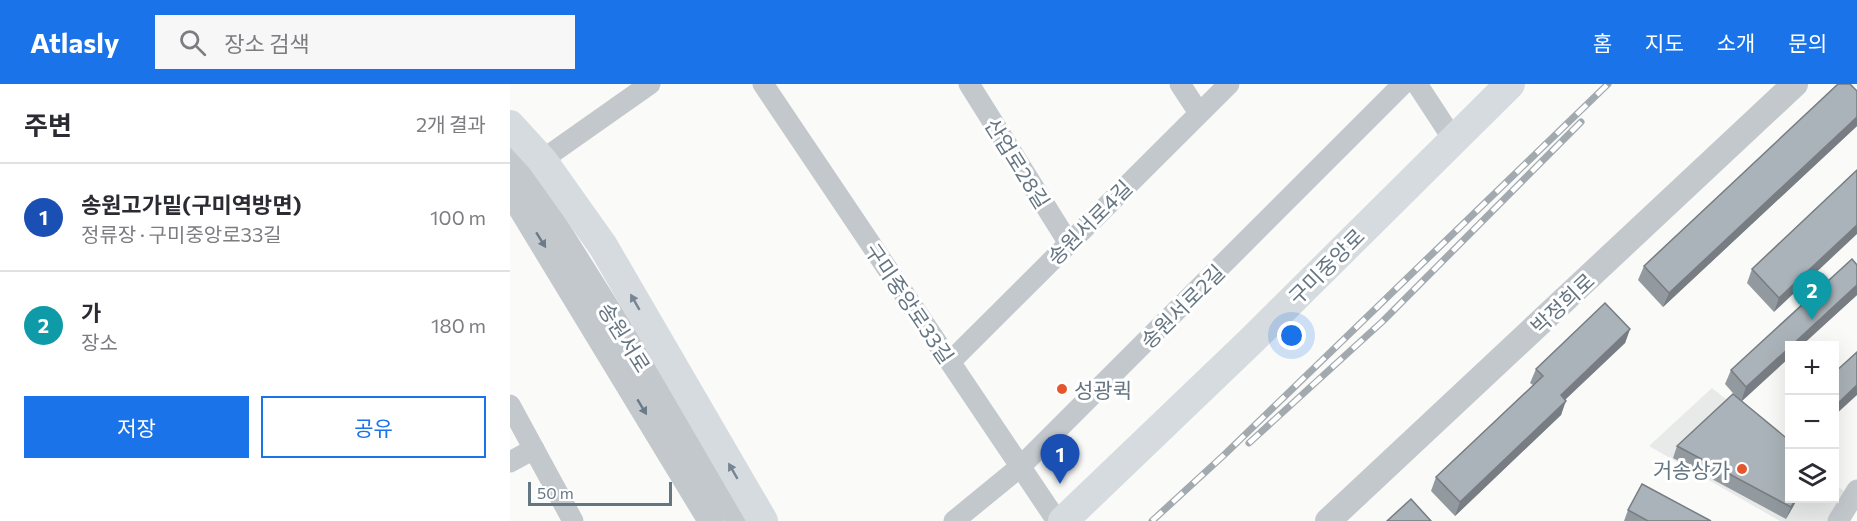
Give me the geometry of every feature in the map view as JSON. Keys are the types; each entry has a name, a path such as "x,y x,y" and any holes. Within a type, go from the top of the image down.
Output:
{"main road":[{"name":"구미중앙로","path":"1063,521 1251,341 1510,84"},
{"name":"구미중앙로","path":"1086,521 1529,84"},
{"path":"510,125 521,169 603,246 763,521"}],"street":[{"path":"650,84 521,169 711,521"},
{"name":"구미중앙로33길","path":"763,84 1057,521"},
{"name":"산업로28길","path":"969,84 1068,242"},
{"path":"1180,84 1199,113"},
{"name":"송원서로4길","path":"950,362 1229,84"},
{"name":"송원서로2길","path":"954,521 1020,467 1403,84"},
{"path":"1417,84 1453,139"},
{"name":"박정희로","path":"1329,521 1795,84"},
{"name":"송원서로","path":"521,169 740,521"},
{"path":"510,405 573,521"},
{"path":"510,462 534,449"},
{"path":"1838,521 1857,490"}],"shaded area":[{"name":"거송상가","path":"1712,388 1785,446 1785,503 1839,503 1839,487 1852,498 1838,521 1780,521 1649,446"}],"building":[{"path":"1838,84 1850,84 1857,91 1857,117 1669,293 1644,266"},
{"path":"1857,170 1857,225 1779,298 1752,269"},
{"path":"1852,259 1857,265 1857,285 1796,341 1785,341 1785,352 1746,387 1731,370"},
{"path":"1605,303 1630,329 1561,395 1566,401 1460,502 1436,477 1543,376 1536,369"},
{"path":"1857,352 1857,385 1839,402 1839,395 1839,368"},
{"name":"거송상가","path":"1733,394 1785,437 1785,503 1793,503 1791,507 1677,446"},
{"path":"1642,484 1711,521 1648,521 1628,510"},
{"path":"1411,499 1431,521 1387,521"}],"railway":[{"path":"1152,521 1224,455 1608,84"},
{"path":"1249,443 1383,321 1581,122"}],"place":[{"name":"가","path":"1812,320"},
{"name":"성광퀵","path":"1062,389"},
{"name":"거송상가","path":"1742,469"},
{"name":"송원고가밑(구미역방면)","path":"1060,484"}]}
